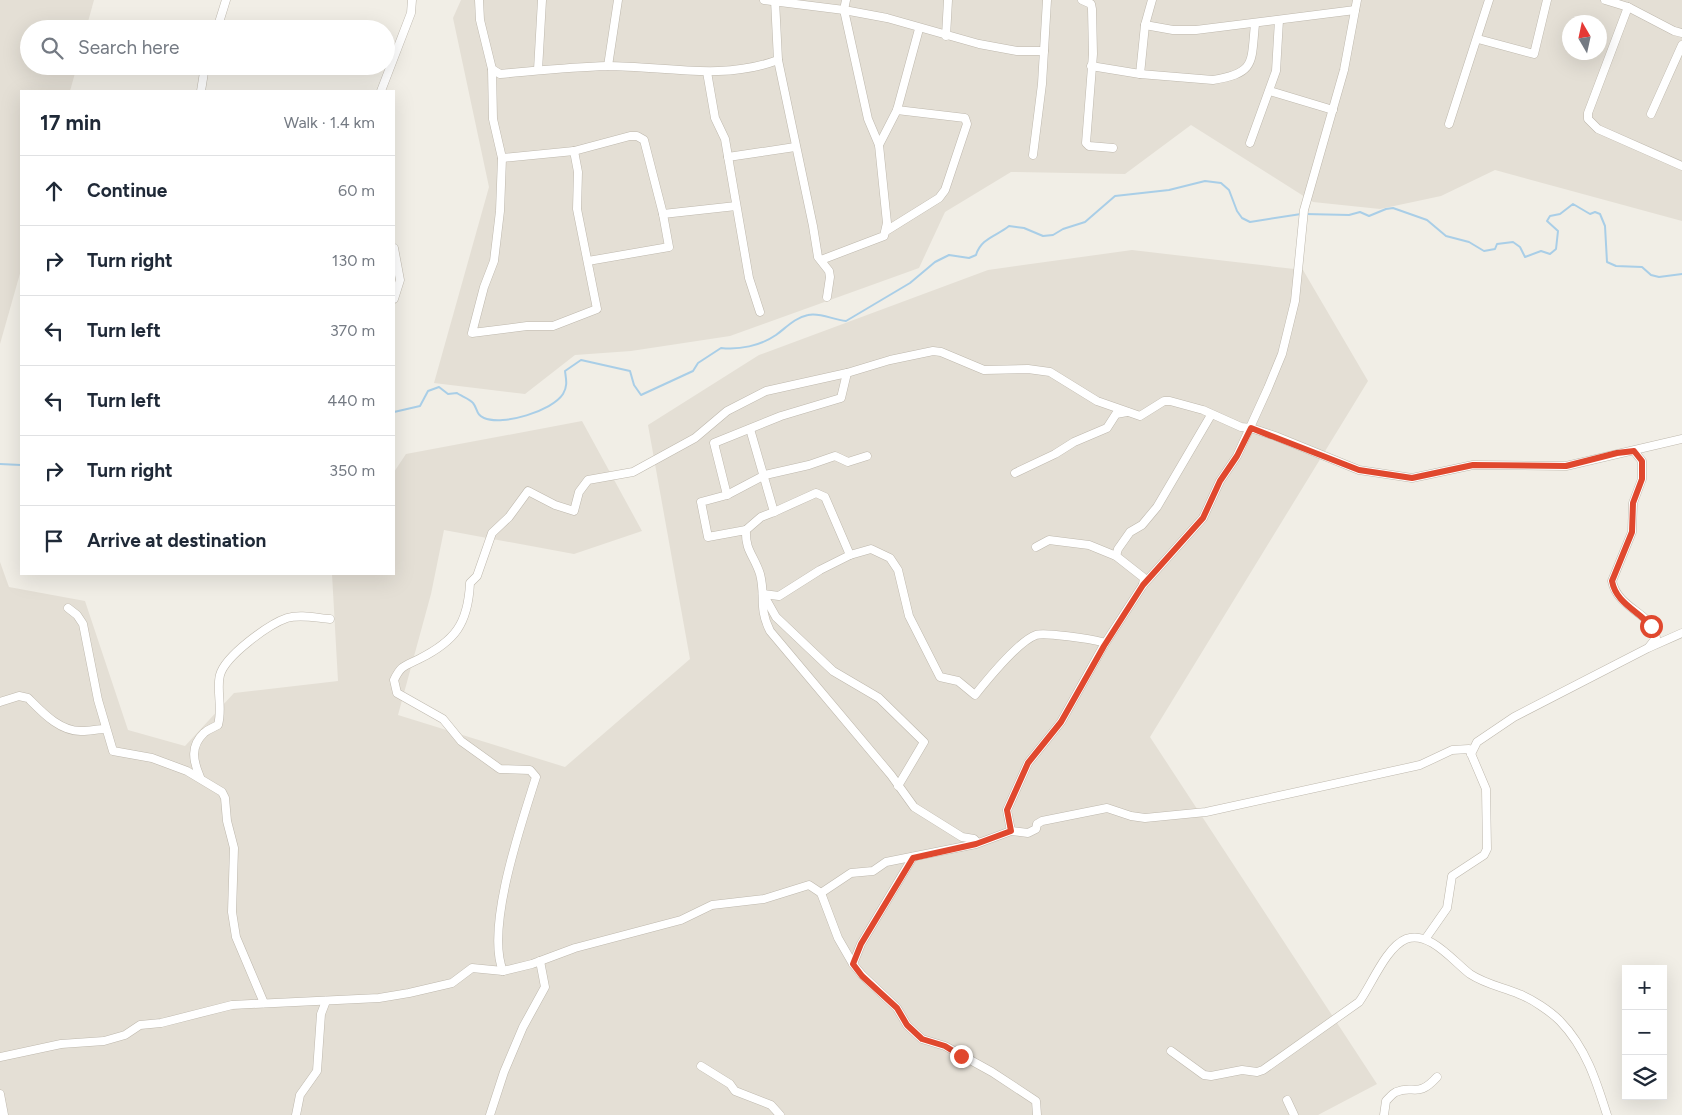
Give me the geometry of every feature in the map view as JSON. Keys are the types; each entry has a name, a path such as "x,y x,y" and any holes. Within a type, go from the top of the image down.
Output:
{"street":[{"path":"220,20 226,0"},
{"path":"395,56 411,13 412,0"},
{"path":"479,0 480,20 492,69 493,119 502,158 500,211 494,262 484,287 472,332 527,326 553,326 597,309 577,209 578,172 574,151"},
{"path":"538,70 542,0"},
{"path":"608,66 618,0"},
{"path":"764,0 844,10 886,18 946,36 1017,51 1044,51"},
{"path":"821,260 884,236 886,231 879,145 868,119 844,10 846,0"},
{"path":"946,36 948,0"},
{"path":"1034,155 1047,0"},
{"path":"1084,0 1091,4 1092,9 1092,66 1086,143 1089,146 1114,148"},
{"path":"1140,74 1145,25 1152,0"},
{"path":"1011,831 1007,810 1028,763 1061,722 1104,646 1143,585 1203,518 1220,481 1237,456 1251,428 1285,342 1295,301 1304,210 1344,70 1357,0"},
{"path":"1449,124 1478,39 1489,0"},
{"path":"1478,39 1534,54 1547,0"},
{"path":"1605,0 1628,7 1674,31 1682,33"},
{"path":"775,1 778,60 816,250 830,277 828,297"},
{"path":"1628,7 1588,113 1588,119 1598,129 1682,166"},
{"path":"1145,25 1173,30 1254,24 1355,10"},
{"path":"1250,143 1257,118 1270,91 1277,65 1279,20"},
{"path":"1092,66 1140,74 1213,80 1242,73 1252,59 1254,24"},
{"path":"879,145 897,110 919,29"},
{"path":"1651,114 1682,45"},
{"path":"492,69 500,74 608,66 707,72 758,67 778,60"},
{"path":"707,72 715,118 722,132 728,157 748,278 760,312"},
{"path":"201,90 204,75"},
{"path":"382,90 388,75"},
{"path":"1270,91 1332,110"},
{"path":"886,231 939,198 945,190 967,124 965,118 897,110"},
{"path":"502,158 574,151 630,136 637,136 644,140 663,214 669,248 588,261"},
{"path":"728,157 795,148"},
{"path":"663,214 736,206"},
{"path":"395,253 400,280 395,296"},
{"path":"503,971 499,961 498,936 507,879 536,777 530,770 500,769 461,741 443,719 397,693 394,680 399,668 443,647 457,631 468,606 470,583 477,576 492,533 509,517 528,491 555,505 574,511 579,492 588,480 633,472 695,438 727,411 766,391 847,373 890,360 933,352 941,352 984,370 1028,369 1050,372 1097,401 1140,416 1164,402 1170,401 1191,406 1241,428 1251,428 1359,470 1412,478 1473,465 1566,466 1682,439"},
{"path":"727,495 714,443 781,416 841,398 847,373"},
{"path":"1016,473 1055,454 1074,442 1107,428 1116,414 1131,412"},
{"path":"1116,556 1118,549 1130,532 1142,525 1157,507 1211,416"},
{"path":"750,430 765,475 774,512"},
{"path":"1634,451 1642,461 1642,479 1633,503 1630,540 1612,581 1618,598 1641,615 1655,633 1656,638 1648,648"},
{"path":"850,555 825,496 816,493 761,517 746,530 708,537 702,502 727,495 765,475 810,465 835,456 848,462 867,456"},
{"path":"746,530 745,544 757,565 763,594 762,614 770,631 898,786 909,802 925,816 962,837 974,839 977,842"},
{"path":"1036,547 1050,540 1090,545 1116,556 1134,568 1144,578 1143,585"},
{"path":"763,594 779,596 820,570 850,555 872,549 890,558 898,570 912,623 940,678 958,681 975,695 1015,650 1037,634 1085,638 1102,642 1104,646"},
{"path":"763,594 776,617 833,671 879,698 924,742 898,786"},
{"path":"68,608 77,615 83,624 106,729 114,751 152,758 200,777 222,792 225,798 227,822 234,848 232,912 236,937 264,1003"},
{"path":"200,777 193,752 198,739 205,732 218,725 221,707 219,678 227,662 267,629 289,617 330,620"},
{"path":"1471,754 1477,742 1514,717 1648,648 1682,633"},
{"path":"0,702 23,696 28,698 48,716 69,728 83,731 106,729"},
{"path":"821,893 851,873 874,871 886,862 913,858 977,842 1011,831 1028,833 1036,829 1037,824 1042,821 1107,808 1131,816 1145,818 1206,812 1420,765 1461,748 1469,749 1486,788 1488,849 1484,855 1452,876 1448,908 1426,938"},
{"path":"853,964 861,944 913,858"},
{"path":"0,1057 61,1044 104,1041 125,1035 140,1025 161,1023 232,1005 379,998 409,993 452,983 472,968 503,971 583,946 680,920 712,905 764,900 809,885 821,893 838,938 853,964 862,976 897,1008 907,1025 922,1039 945,1046 1018,1088 1036,1101 1037,1115"},
{"path":"1170,1051 1204,1075 1210,1076 1242,1070 1257,1072 1263,1070 1359,1002 1377,970 1401,942 1407,939 1426,938 1478,979 1520,994 1559,1020 1589,1060 1606,1115"},
{"path":"490,1115 504,1072 524,1027 545,987 540,961"},
{"path":"296,1115 300,1095 317,1071 321,1014 326,1001"},
{"path":"701,1066 730,1084 735,1091 771,1105 780,1115"},
{"path":"1384,1115 1386,1101 1396,1092 1420,1090 1428,1086 1437,1077"},
{"path":"0,1094 4,1115"},
{"path":"1287,1100 1294,1115"}],"shaded area":[{"path":"0,0 94,0 88,20 20,20 20,75 74,75 70,90 20,90 20,274 0,344"},
{"path":"461,0 1682,0 1682,221 1495,170 1441,196 1380,209 1313,202 1191,125 1125,174 1011,172 945,212 919,268 730,336 631,351 575,355 525,394 434,383 489,187 453,18"},
{"path":"1132,250 1303,270 1368,381 1150,737 1377,1084 1318,1115 0,1115 0,562 9,587 85,601 128,730 185,746 234,693 338,681 332,575 395,575 395,470 406,454 582,421 642,531 574,554 444,530 431,594 398,715 565,767 690,659 648,425 759,355 988,270"}],"waterway":[{"path":"395,412 420,406 428,391 439,387 448,394 457,393 470,400 475,405 478,414 484,418 503,420 526,415 549,406 557,400 566,388 565,371 581,360 630,371 634,385 641,395 693,371 698,363 721,348 742,348 763,342 803,316 813,314 846,321 910,283 935,262 949,255 969,258 976,255 978,249 985,241 1009,226 1024,228 1043,236 1053,235 1063,229 1085,222 1115,196 1169,190 1205,181 1221,183 1229,190 1237,211 1242,218 1250,222 1301,214"},
{"path":"1305,214 1349,215 1360,212 1369,216 1393,208 1427,220 1446,236 1469,242 1484,251 1495,249 1497,244 1513,242 1520,247 1525,257 1541,251 1550,254 1556,249 1558,231 1547,221 1550,216 1560,214 1573,204 1590,214 1595,212 1600,214 1605,226 1607,262 1616,266 1642,267 1651,275 1659,277 1682,274"},
{"path":"0,464 20,465"}],"route":[{"path":"961,1056 945,1046 922,1039 902,1019 893,1003 862,976 853,964 861,944 913,858 976,844 977,842 1011,831 1007,810 1028,763 1061,722 1104,646 1143,585 1203,518 1220,481 1237,456 1251,428 1359,470 1412,478 1473,465 1521,464 1547,467 1566,466 1581,464 1617,453 1634,451 1642,461 1642,479 1633,503 1632,532 1627,548 1614,572 1612,581 1613,589 1618,598 1641,615 1651,626"}]}
